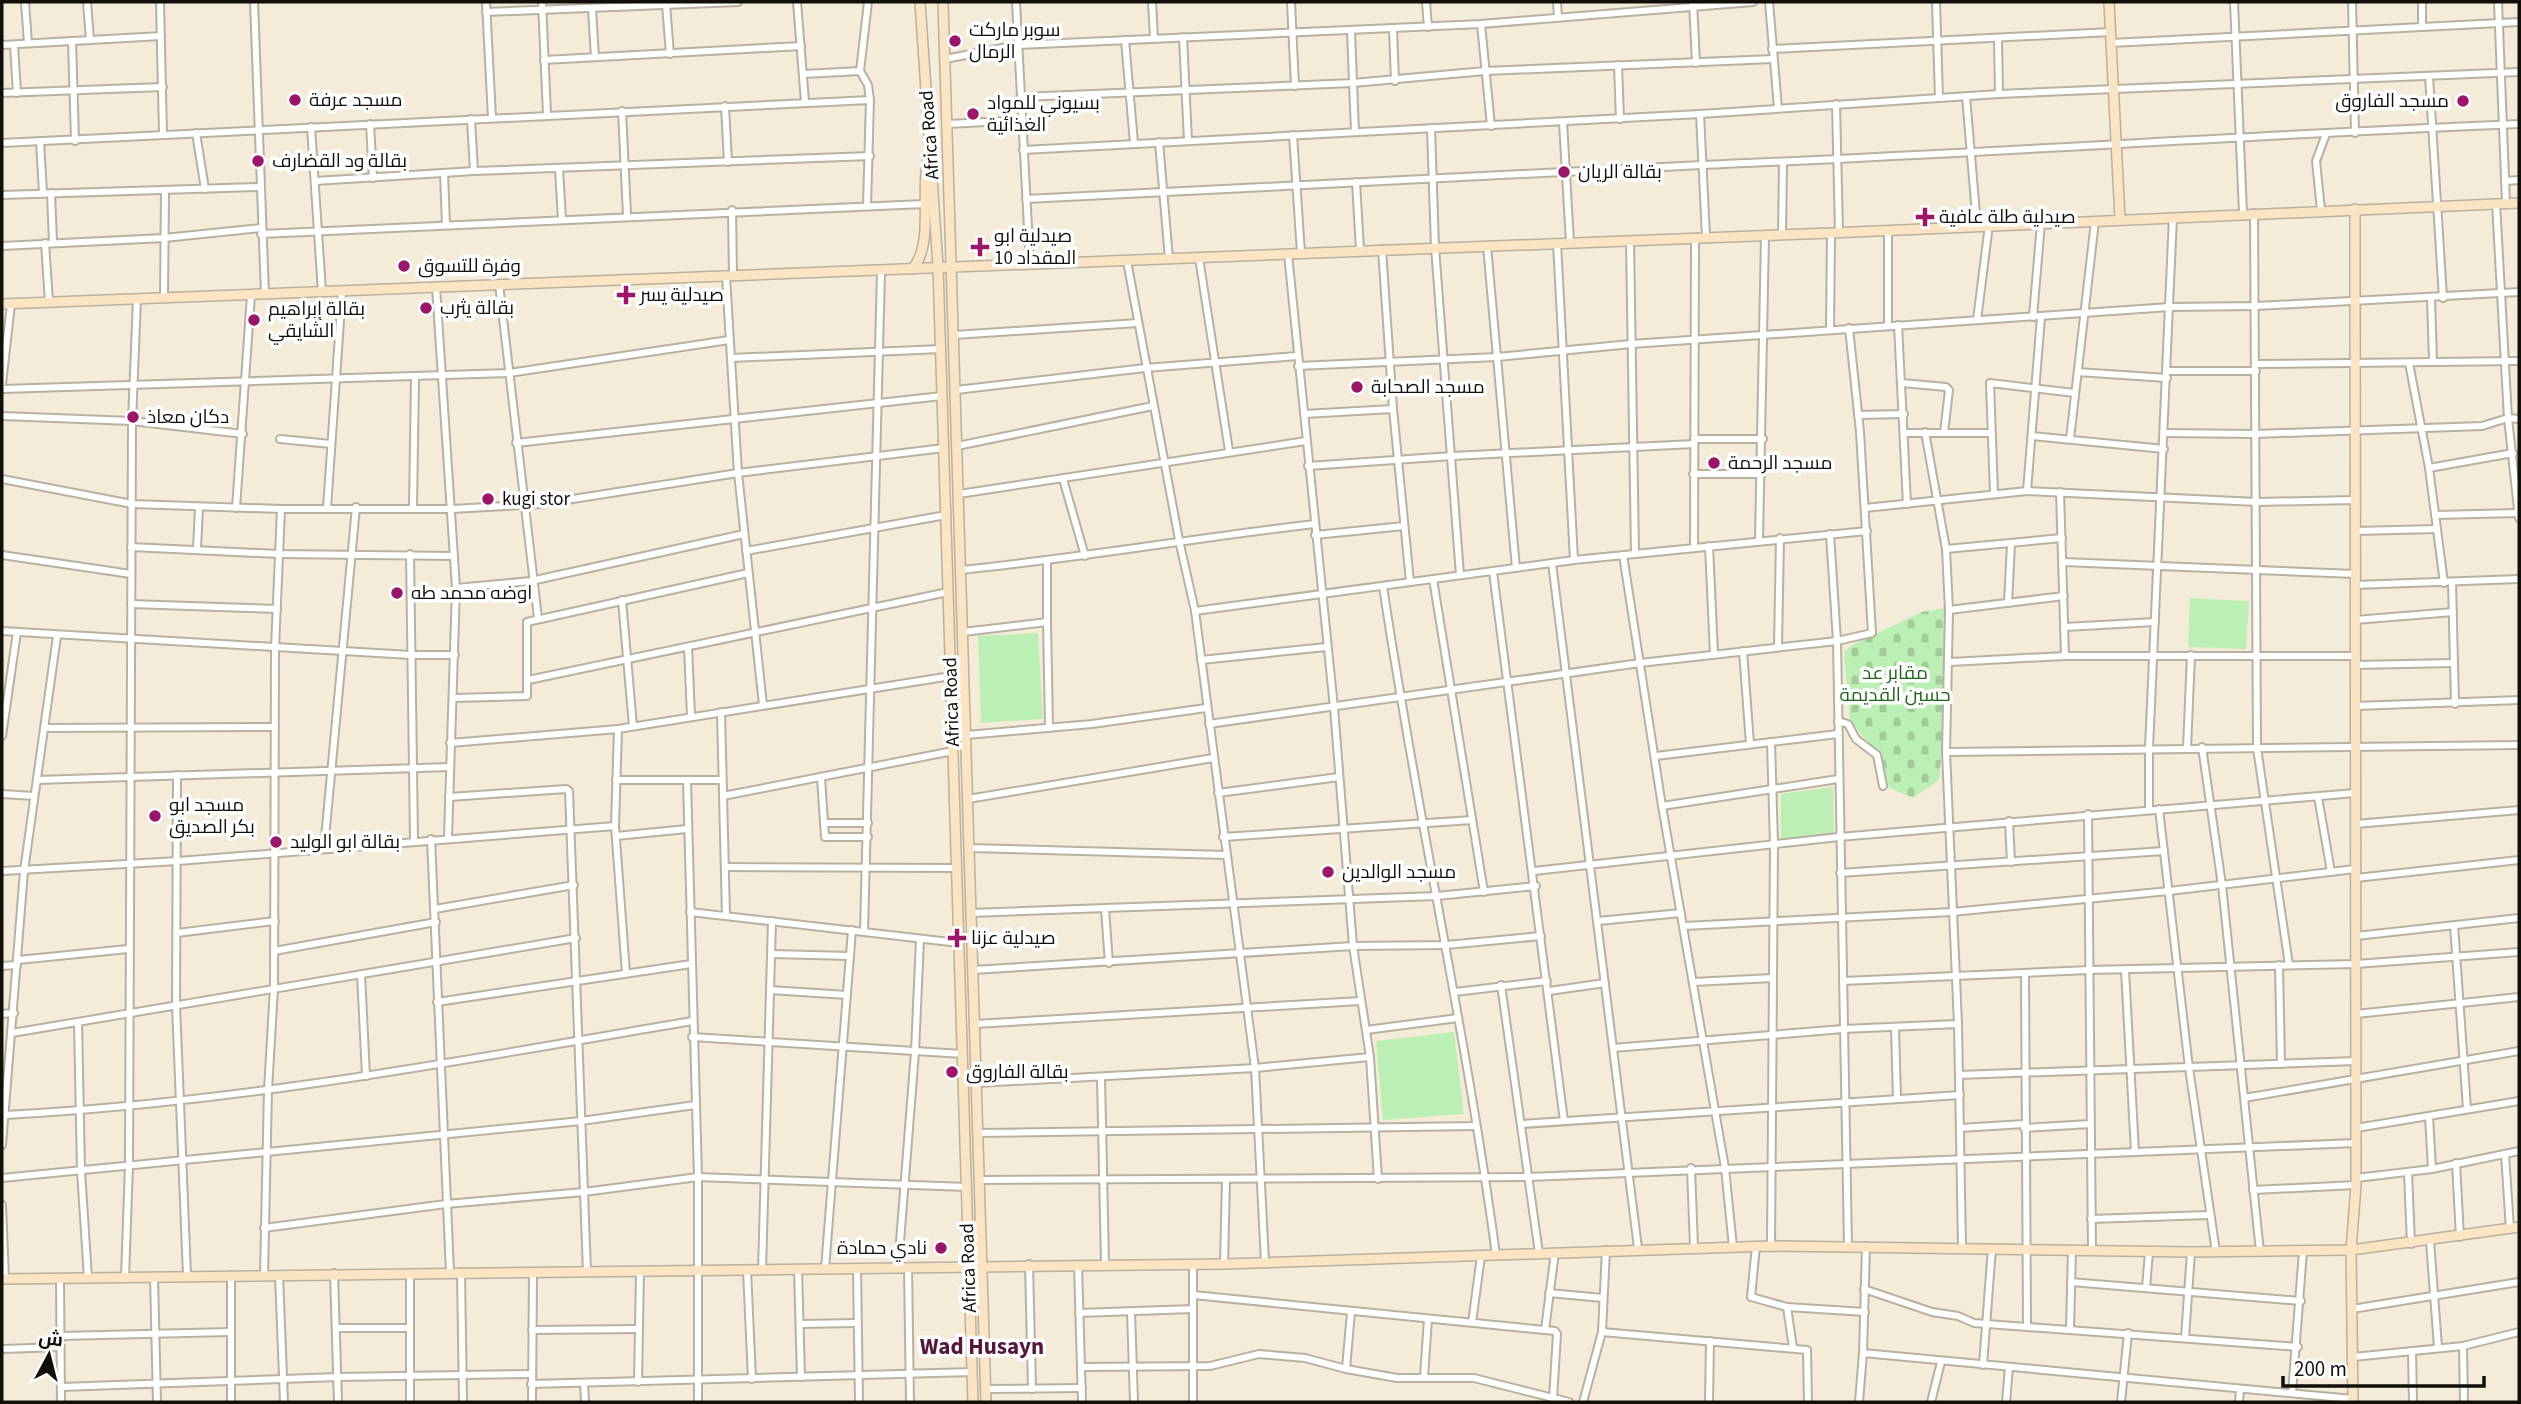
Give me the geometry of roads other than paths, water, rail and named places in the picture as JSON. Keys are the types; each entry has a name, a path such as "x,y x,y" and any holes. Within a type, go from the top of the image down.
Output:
{"street":[{"path":"25,2 28,43"},
{"path":"87,2 90,40"},
{"path":"160,2 163,135"},
{"path":"254,2 265,294"},
{"path":"486,2 492,118"},
{"path":"542,2 540,10 547,114"},
{"path":"486,12 738,2"},
{"path":"797,2 805,102"},
{"path":"866,206 870,156 870,100 868,85 859,71 868,2"},
{"name":"Africa Road","path":"920,2 938,266 973,1402"},
{"name":"Africa Road","path":"943,2 986,1402"},
{"path":"1016,2 1030,265"},
{"path":"1152,2 1154,38"},
{"path":"1291,2 1295,86"},
{"path":"1426,2 1428,27"},
{"path":"1557,2 1558,17"},
{"path":"945,59 1018,45 1481,24 1693,4 1753,2"},
{"path":"1769,2 1778,108"},
{"path":"1936,2 1939,98"},
{"path":"2109,2 2120,219"},
{"path":"2234,2 2244,214"},
{"path":"2352,2 2355,133"},
{"path":"2422,2 2423,27"},
{"path":"2435,515 2519,515 2508,418 2501,294 2501,203 2505,181 2498,2"},
{"path":"666,3 670,54"},
{"path":"1693,4 1696,63"},
{"path":"592,9 595,58"},
{"path":"2111,43 2236,34 2519,22"},
{"path":"1481,24 1491,126"},
{"path":"1393,28 1395,81"},
{"path":"1351,31 1355,132"},
{"path":"1772,49 2111,32"},
{"path":"2,45 160,36"},
{"path":"1183,37 1188,141"},
{"path":"1998,39 1999,94"},
{"path":"1125,40 1134,143"},
{"path":"72,41 75,141"},
{"path":"14,45 17,93"},
{"path":"544,60 801,46"},
{"path":"1021,97 1395,81 1485,71 1773,59"},
{"path":"1618,65 1620,119"},
{"path":"804,74 859,71"},
{"path":"1023,150 1620,119 1999,94 2519,72"},
{"path":"2429,76 2443,298"},
{"path":"2,93 163,86"},
{"path":"1966,96 1977,226"},
{"path":"2,143 870,100"},
{"path":"1829,330 1835,233 1836,104"},
{"path":"725,106 728,162"},
{"path":"622,111 627,215"},
{"path":"1700,114 1706,237"},
{"path":"471,118 474,172"},
{"path":"948,124 1021,120"},
{"path":"1563,122 1570,243"},
{"path":"370,124 373,178"},
{"path":"1026,199 1702,164 1970,154 2241,136 2519,124"},
{"path":"311,127 322,292"},
{"path":"1431,128 1436,247 1460,575"},
{"path":"196,133 205,189"},
{"path":"2320,210 2316,160 2326,134"},
{"path":"1293,135 1301,253"},
{"path":"40,141 43,193"},
{"path":"1159,142 1169,259"},
{"path":"912,269 923,252 924,174 931,150"},
{"path":"315,181 444,173 870,156"},
{"path":"1782,235 1783,163"},
{"path":"559,169 562,219"},
{"path":"444,173 446,225"},
{"path":"2505,181 2519,180"},
{"path":"1356,182 1360,250"},
{"path":"2,195 259,187"},
{"path":"164,297 165,190"},
{"path":"49,302 51,193"},
{"path":"729,340 509,373 133,387 2,386 6,304 1765,236 2173,216 2519,203"},
{"path":"2,246 261,231 319,231 627,215 924,204"},
{"path":"1863,1353 2353,1401 2351,1250 2356,1181 2355,209"},
{"path":"732,211 729,340 738,473 763,705"},
{"path":"2254,213 2258,502 2255,570 2257,748 2279,879 2289,965"},
{"path":"2149,810 2149,748 2173,216"},
{"path":"2070,439 2095,221"},
{"path":"2027,491 2036,388 2041,223"},
{"path":"1977,320 1989,225"},
{"path":"1888,230 1888,325"},
{"path":"1759,540 1765,236"},
{"path":"1693,547 1695,238"},
{"path":"1630,241 1635,553"},
{"path":"1557,243 1574,560"},
{"path":"1487,246 1516,568"},
{"path":"1382,249 1389,362 1410,582"},
{"path":"1288,254 1334,708 1353,946 1370,1057 1378,1179"},
{"path":"1199,258 1229,451"},
{"path":"1127,261 1145,368 1195,611 1245,1009 1255,1068 1265,1262"},
{"path":"864,932 868,868 868,768 881,271"},
{"path":"499,284 531,581 538,618"},
{"path":"436,288 444,376 456,588 448,838"},
{"path":"327,508 342,292"},
{"path":"1298,366 1497,357 1630,344 1888,325 2085,315 2170,307 2355,302 2519,292"},
{"path":"236,508 251,295"},
{"path":"2431,298 2433,361"},
{"path":"125,1278 129,1165 128,865 132,421 136,299"},
{"path":"954,335 1138,323"},
{"path":"1898,325 1907,504"},
{"path":"1209,724 1640,663 1837,641 1872,633 1867,531 1849,328"},
{"path":"731,358 880,349 941,349"},
{"path":"956,390 1145,368 1297,356"},
{"path":"2078,372 2167,374 2256,367 2519,361"},
{"path":"2409,363 2454,612 2455,704"},
{"path":"413,508 415,377"},
{"path":"1902,383 1946,387 1949,390 1944,433"},
{"path":"1994,493 1990,383 2075,393"},
{"path":"516,443 942,396"},
{"path":"957,446 1153,407"},
{"path":"1304,414 1393,409"},
{"path":"1858,415 1904,414"},
{"path":"2,416 132,421 243,434"},
{"path":"2164,433 2256,434 2482,426 2508,418 2519,418"},
{"path":"1925,432 1946,549 1949,611 1947,752 1958,1024 1962,1248"},
{"path":"1905,433 1990,433"},
{"path":"2032,436 2164,449"},
{"path":"281,439 331,444"},
{"path":"1308,466 1763,439"},
{"path":"959,494 1306,441"},
{"path":"2,480 132,504 281,509 452,509 524,506 738,473 944,448"},
{"path":"2429,468 2513,453"},
{"path":"1693,474 1762,474"},
{"path":"1063,479 1085,556"},
{"path":"1865,508 2027,491 2162,500 2355,500"},
{"path":"2060,492 2065,656"},
{"path":"197,549 199,507"},
{"path":"324,849 356,507"},
{"path":"264,1275 268,1090 274,988 275,648 281,509"},
{"path":"746,551 946,515"},
{"path":"961,570 1047,561 1179,540 1314,524"},
{"path":"1315,535 1404,526"},
{"path":"2355,531 2437,529"},
{"path":"1195,611 1574,560 1867,531"},
{"path":"456,588 531,581 744,534"},
{"path":"1830,534 1837,641 1848,1246"},
{"path":"1778,646 1780,538"},
{"path":"1946,549 2062,538"},
{"path":"2008,603 2011,544"},
{"path":"1709,546 1714,654"},
{"path":"131,547 279,554 454,556"},
{"path":"410,554 414,840"},
{"path":"2,555 131,573"},
{"path":"1623,555 1662,806 1725,1168 1733,1247"},
{"path":"1047,561 1049,728"},
{"path":"2063,562 2355,574"},
{"path":"1552,563 1638,1248"},
{"path":"1493,572 1536,886 1564,1121"},
{"path":"454,698 524,697 528,694 526,624 538,618 748,573"},
{"path":"1433,579 1484,892"},
{"path":"2355,585 2519,579"},
{"path":"1384,586 1400,698 1455,992 1496,1255"},
{"path":"528,680 948,592"},
{"path":"1949,611 2064,596"},
{"path":"622,600 633,726"},
{"path":"131,604 277,609"},
{"path":"2355,620 2454,612"},
{"path":"963,632 1047,622"},
{"path":"2065,627 2155,622"},
{"path":"2,631 275,648 455,655"},
{"path":"2,736 17,632"},
{"path":"2,1145 5,1062 12,1033 24,871 57,636"},
{"path":"1201,660 1326,646"},
{"path":"688,647 691,716"},
{"path":"1743,651 1750,744"},
{"path":"2187,748 2191,655"},
{"path":"1950,662 2065,656 2255,655 2454,663"},
{"path":"450,743 618,729 951,676"},
{"path":"2355,706 2519,700"},
{"path":"966,735 1049,728 1206,708"},
{"path":"721,712 721,780 727,867 726,916"},
{"path":"1838,721 1848,724 1856,739 1877,755 1883,786"},
{"path":"46,728 275,727"},
{"path":"618,729 615,826 626,973"},
{"path":"1656,756 1838,734"},
{"path":"1771,743 1774,844 1771,1246"},
{"path":"1947,752 2519,745"},
{"path":"2202,747 2222,886 2260,1252"},
{"path":"723,796 953,751"},
{"path":"968,799 1213,758"},
{"path":"37,780 450,767"},
{"path":"177,775 176,1005 180,1160 187,1275"},
{"path":"1218,793 1339,777"},
{"path":"821,778 825,837 868,837"},
{"path":"1662,806 1838,779"},
{"path":"616,780 721,780"},
{"path":"687,780 692,1037 698,1177 698,1402"},
{"path":"449,797 566,789 569,791 579,981 580,1121 587,1272"},
{"path":"1534,871 1839,836 2209,803 2356,793"},
{"path":"2,794 34,796"},
{"path":"2318,797 2331,872"},
{"path":"2159,809 2189,1068 2208,1215 2216,1252"},
{"path":"2356,824 2519,810"},
{"path":"2088,814 2092,1251"},
{"path":"1223,837 1472,820"},
{"path":"2008,821 2011,862"},
{"path":"824,823 868,823"},
{"path":"2,872 128,865 615,826"},
{"path":"616,836 687,829"},
{"path":"431,839 450,1272"},
{"path":"970,848 1226,855"},
{"path":"1840,873 2164,851"},
{"path":"1684,926 1773,919 1952,912 2222,886 2331,872 2356,874 2519,860"},
{"path":"727,867 957,868"},
{"path":"435,909 574,885"},
{"path":"971,913 1437,896 1536,886"},
{"path":"1105,909 1109,963"},
{"path":"690,912 959,943"},
{"path":"1598,921 1681,913"},
{"path":"2356,936 2519,918"},
{"path":"177,933 275,920"},
{"path":"762,1270 772,921"},
{"path":"274,951 436,922"},
{"path":"2454,925 2467,1109"},
{"path":"825,1269 852,930"},
{"path":"973,971 1353,946 1446,945 1541,936"},
{"path":"12,1033 576,938"},
{"path":"898,1267 915,1052 920,939"},
{"path":"2,966 128,949"},
{"path":"1843,981 2089,970 2356,964 2519,952"},
{"path":"772,954 850,956"},
{"path":"437,1002 691,964"},
{"path":"2279,965 2281,1064"},
{"path":"2125,970 2135,1153"},
{"path":"2025,973 2027,1325"},
{"path":"361,974 366,1076"},
{"path":"1693,982 1773,978"},
{"path":"1455,992 1547,981"},
{"path":"1549,991 1605,983"},
{"path":"1502,985 1539,1253"},
{"path":"770,990 846,995"},
{"path":"2356,1014 2519,997"},
{"path":"975,1024 1360,1001"},
{"path":"2,1014 13,1013"},
{"path":"1366,1030 1458,1018"},
{"path":"5,1115 179,1101 439,1067 692,1021"},
{"path":"78,1022 81,1171 88,1278"},
{"path":"1613,1048 1843,1029 1958,1024"},
{"path":"1895,1027 1897,1099"},
{"path":"692,1037 962,1054"},
{"path":"2244,1098 2519,1051"},
{"path":"977,1083 1255,1068 1370,1057"},
{"path":"1959,1075 2356,1061"},
{"path":"1101,1078 1105,1264"},
{"path":"1522,1124 1959,1095"},
{"path":"2356,1128 2519,1101"},
{"path":"2,1178 580,1121 695,1105"},
{"path":"2429,1116 2432,1169"},
{"path":"1960,1128 2090,1124"},
{"path":"978,1133 1476,1126"},
{"path":"979,1180 1529,1178 1692,1168 2026,1155 2248,1150 2356,1143"},
{"path":"2253,1190 2356,1181 2519,1151"},
{"path":"2,1205 3,1278 639,1272 969,1264 1224,1264 1756,1246 2260,1252 2351,1250 2412,1244 2515,1228 2505,1154"},
{"path":"2456,1164 2460,1237"},
{"path":"1692,1168 1694,1247"},
{"path":"2408,1172 2412,1244"},
{"path":"264,1228 446,1204 584,1192 698,1177 967,1187"},
{"path":"1224,1264 1226,1179"},
{"path":"2091,1219 2208,1215"},
{"path":"2431,1241 2438,1347"},
{"path":"1756,1246 1751,1297 1787,1307 1865,1312"},
{"path":"1859,1402 1866,1246"},
{"path":"1983,1365 1992,1248"},
{"path":"1583,1402 1602,1332 1606,1250"},
{"path":"2070,1329 2072,1251"},
{"path":"2292,1393 2298,1347 2303,1251"},
{"path":"1545,1330 1555,1252"},
{"path":"2146,1288 2149,1252"},
{"path":"2185,1338 2191,1252"},
{"path":"1472,1323 1481,1256"},
{"path":"1030,1264 1032,1389"},
{"path":"1192,1402 1193,1264"},
{"path":"1078,1265 1082,1402"},
{"path":"908,1267 910,1402"},
{"path":"857,1268 859,1402"},
{"path":"798,1269 801,1377"},
{"path":"747,1270 752,1379"},
{"path":"461,1272 463,1402"},
{"path":"638,1382 639,1272"},
{"path":"334,1273 338,1402"},
{"path":"410,1273 410,1402"},
{"path":"531,1402 533,1273"},
{"path":"279,1274 284,1402"},
{"path":"230,1275 231,1402"},
{"path":"154,1277 157,1402"},
{"path":"60,1279 61,1402"},
{"path":"2071,1282 2301,1301"},
{"path":"2352,1309 2519,1282"},
{"path":"1864,1289 1974,1323 2298,1347"},
{"path":"1549,1293 1604,1298"},
{"path":"1193,1296 1545,1330 1557,1334 1553,1399"},
{"path":"1787,1307 1793,1348"},
{"path":"1079,1313 1193,1309"},
{"path":"1131,1312 1134,1402"},
{"path":"1346,1369 1351,1312"},
{"path":"1424,1377 1428,1319"},
{"path":"800,1324 857,1323"},
{"path":"336,1328 410,1328"},
{"path":"532,1330 639,1329"},
{"path":"60,1336 230,1332"},
{"path":"1602,1332 1793,1348 1809,1352 1808,1402"},
{"path":"2353,1357 2463,1346 2519,1332"},
{"path":"2121,1402 2128,1334"},
{"path":"1709,1402 1710,1341"},
{"path":"2463,1346 2464,1402"},
{"path":"2,1349 60,1348"},
{"path":"2412,1351 2413,1402"},
{"path":"1081,1367 1223,1364 1240,1357 1259,1354 1305,1358 1375,1376 1474,1378 1569,1402"},
{"path":"1931,1402 1941,1362"},
{"path":"2006,1402 2009,1367"},
{"path":"531,1384 972,1372"},
{"path":"61,1387 284,1378 531,1374"},
{"path":"584,1383 584,1402"},
{"path":"986,1390 1082,1388"},
{"path":"2239,1402 2240,1389"}],"place":[{"name":"سوبر ماركت الرمال","path":"955,41"},
{"name":"مسجد عرفة","path":"295,100"},
{"name":"مسجد الفاروق","path":"2463,101"},
{"name":"بسيوني للمواد الغذائية","path":"973,114"},
{"name":"بقالة ود القضارف","path":"258,161"},
{"name":"بقالة الريان","path":"1564,172"},
{"name":"صيدلية طلة عافية","path":"1925,217"},
{"name":"صيدلية ابو المقداد 10","path":"980,247"},
{"name":"وفرة للتسوق","path":"404,266"},
{"name":"صيدلية يسر","path":"626,295"},
{"name":"بقالة يثرب","path":"426,308"},
{"name":"بقالة إبراهيم الشايقي","path":"254,320"},
{"name":"مسجد الصحابة","path":"1357,387"},
{"name":"دكان معاذ","path":"133,417"},
{"name":"مسجد الرحمة","path":"1714,463"},
{"name":"kugi stor","path":"488,499"},
{"name":"اوضه محمد طه","path":"397,593"},
{"name":"مسجد ابو بكر الصديق","path":"155,816"},
{"name":"بقالة ابو الوليد","path":"276,842"},
{"name":"مسجد الوالدين","path":"1328,872"},
{"name":"صيدلية عزنا","path":"957,938"},
{"name":"بقالة الفاروق","path":"952,1072"},
{"name":"نادي حمادة","path":"941,1248"}],"district":[{"name":"Wad Husayn","path":"982,1346"}],"park label":[{"name":"مقابر عد حسين القديمة","path":"1895,684"}]}
